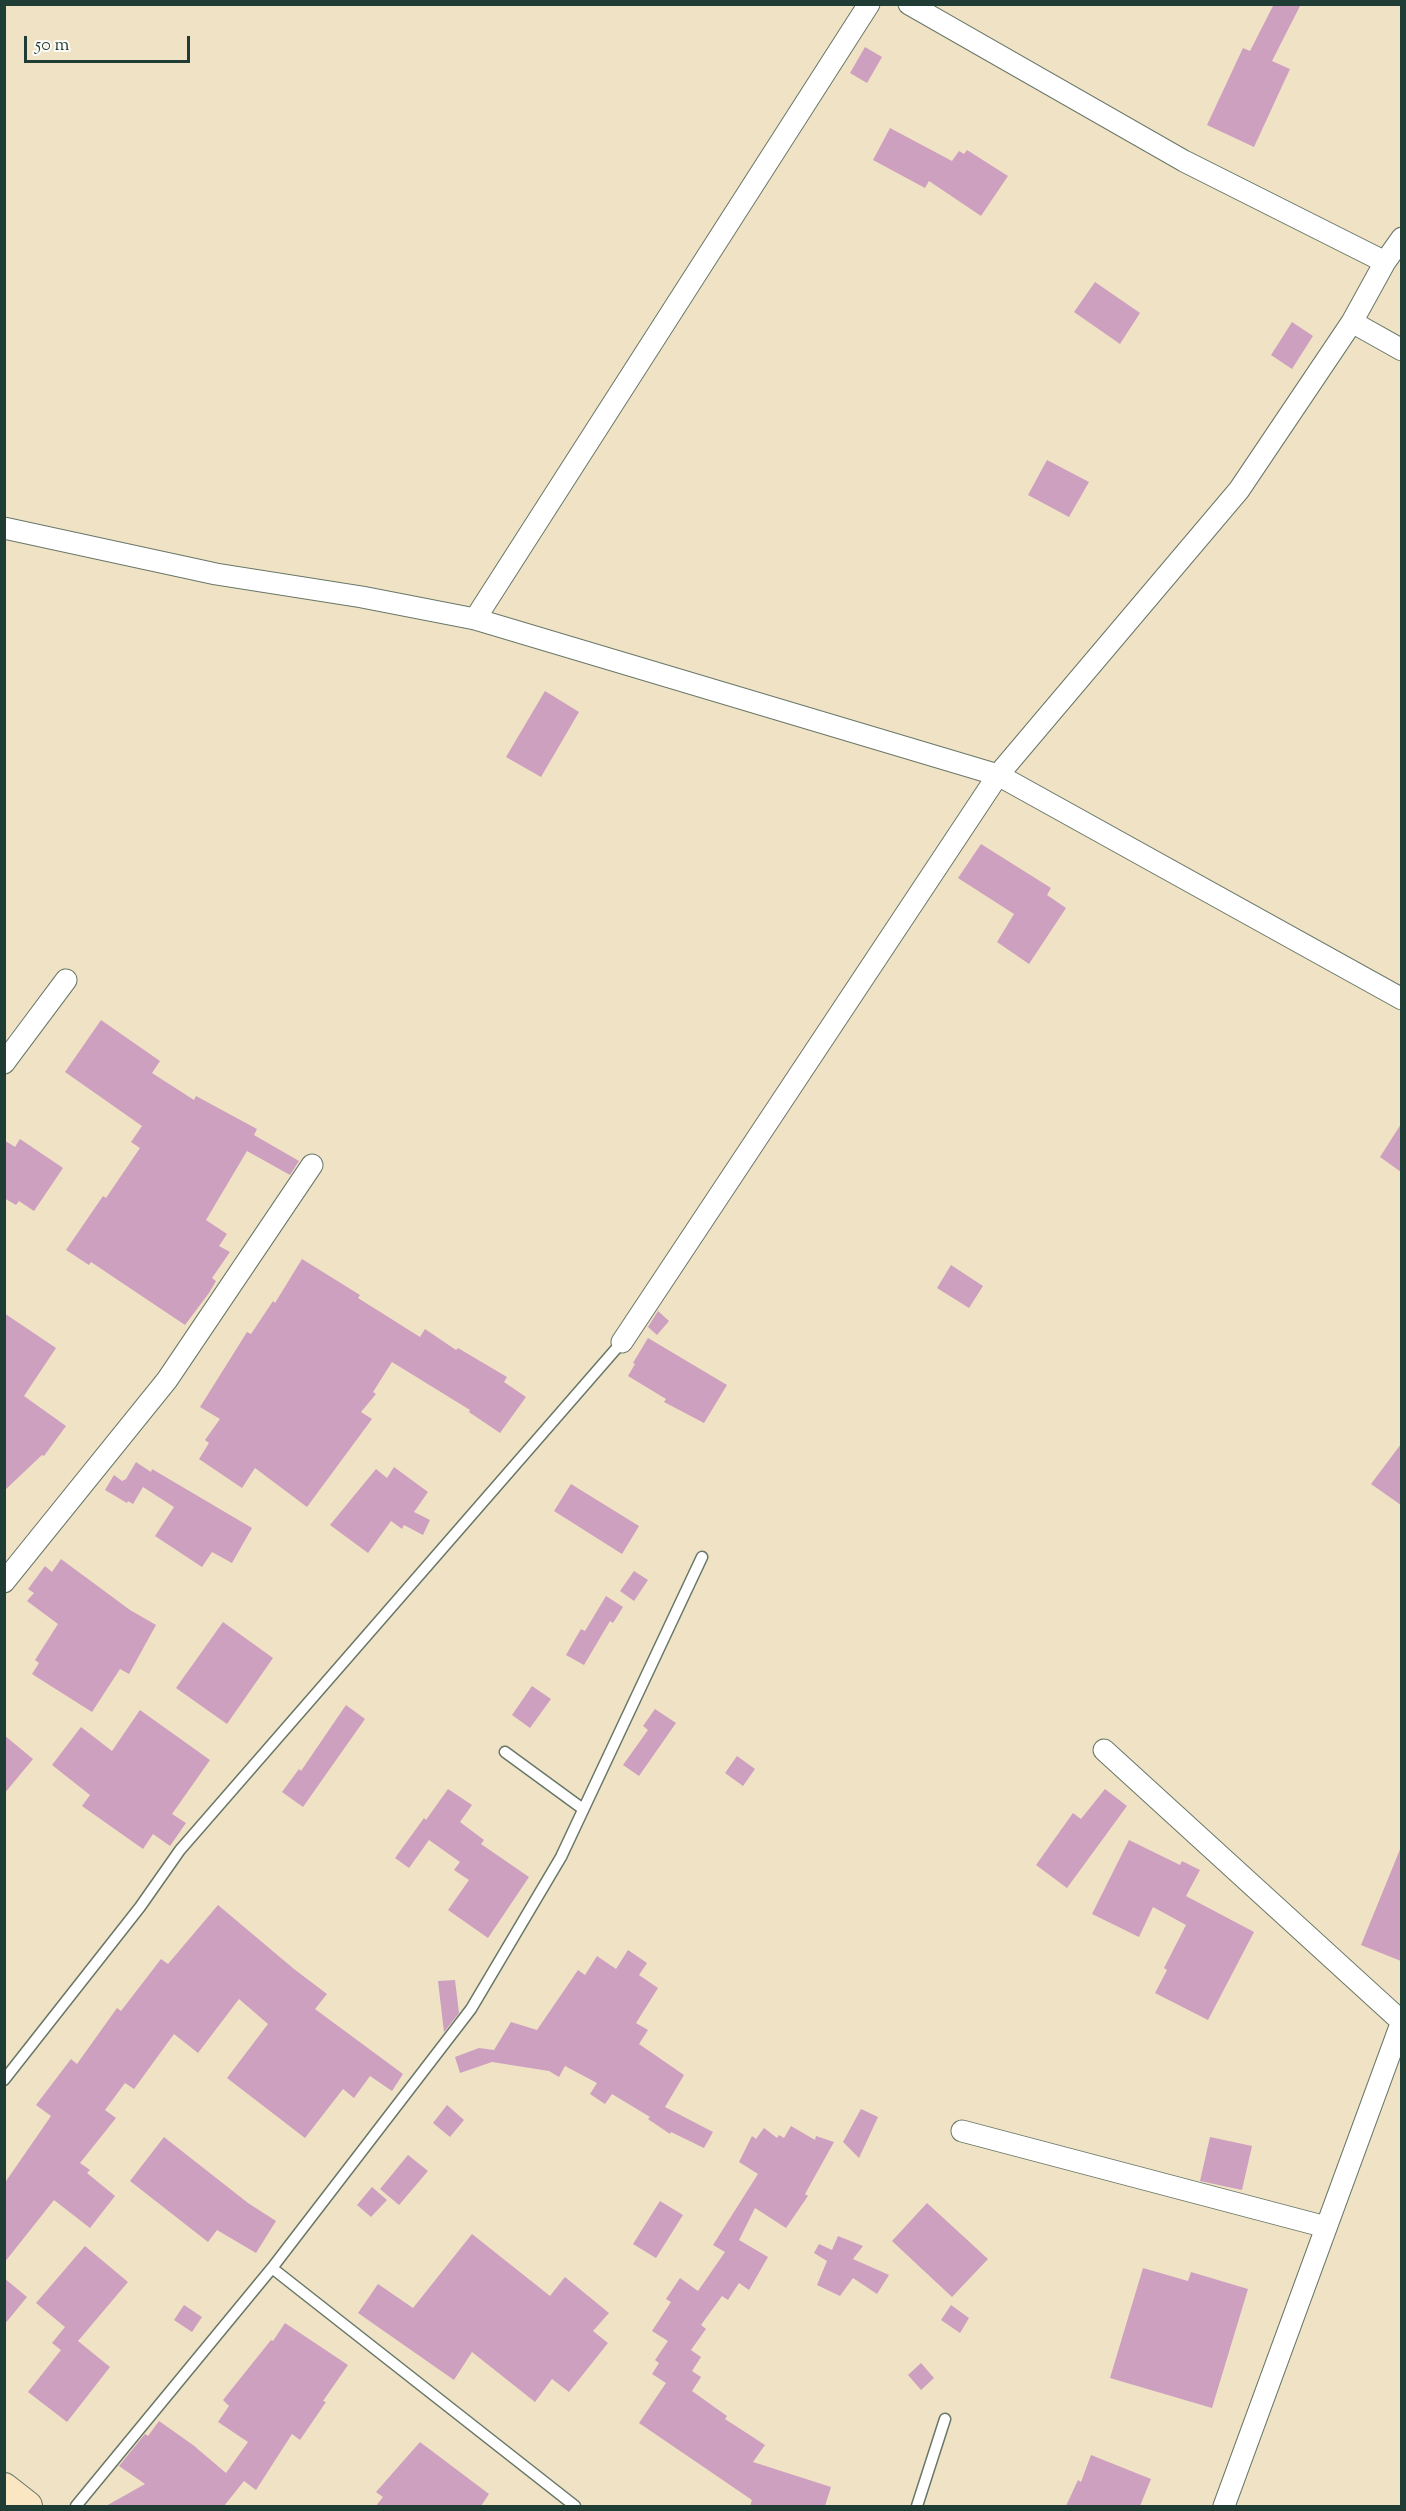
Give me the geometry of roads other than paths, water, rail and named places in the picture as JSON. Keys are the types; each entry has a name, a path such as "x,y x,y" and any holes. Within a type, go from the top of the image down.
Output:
{"main road":[{"path":"4,2488 27,2506"}],"street":[{"path":"475,619 869,4"},
{"path":"909,4 1184,161 1385,262"},
{"path":"622,1342 998,775 1239,489 1352,322 1401,238"},
{"path":"1352,322 1401,350"},
{"path":"4,528 216,574 362,597 475,619 998,775 1401,999"},
{"path":"4,1063 66,980"},
{"path":"4,1581 167,1380 312,1165"},
{"path":"1104,1750 1401,2021 1224,2506"},
{"path":"962,2131 1326,2227"}],"lane":[{"path":"4,2080 140,1907 180,1850 622,1342"},
{"path":"76,2506 272,2268 471,2009 561,1857 702,1557"},
{"path":"505,1752 583,1809"},
{"path":"272,2268 575,2506"},
{"path":"917,2506 945,2419"}]}
